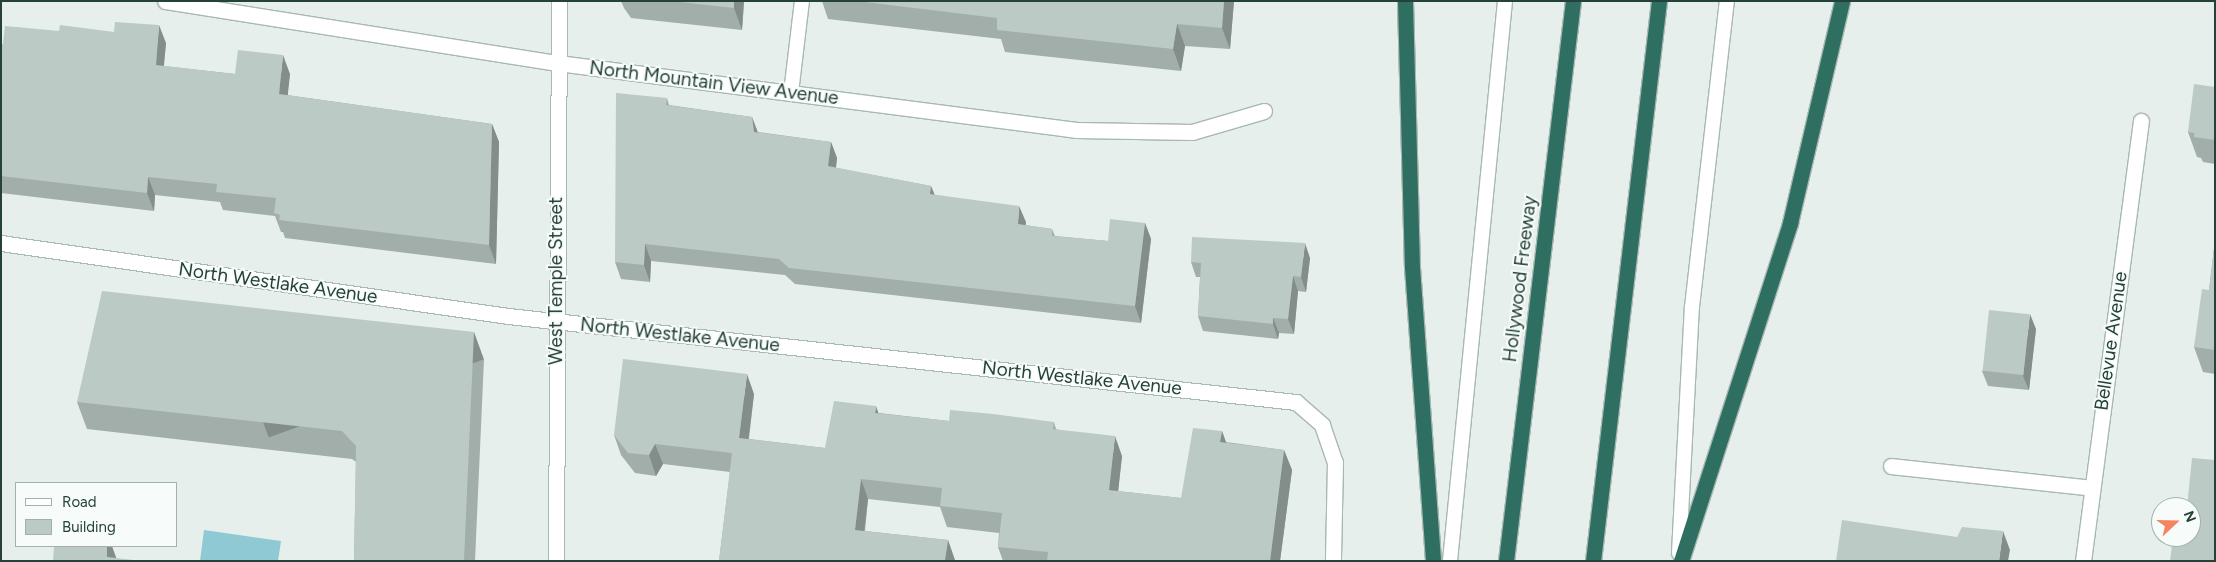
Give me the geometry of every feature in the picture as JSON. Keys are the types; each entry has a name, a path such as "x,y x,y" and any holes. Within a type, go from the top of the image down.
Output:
{"highway":[{"path":"1405,1 1412,267 1433,561"},
{"name":"Hollywood Freeway","path":"1506,561 1573,1"},
{"path":"1593,561 1659,1"},
{"path":"1679,561 1790,223 1842,1"}],"street":[{"name":"North Mountain View Avenue","path":"165,1 558,63 1077,130 1192,132 1264,111"},
{"name":"West Temple Street","path":"556,561 559,1"},
{"name":"Bellevue Avenue","path":"2083,561 2141,121"},
{"name":"North Westlake Avenue","path":"1,243 556,322 1296,402 1322,425 1335,462 1333,561"},
{"path":"1891,466 2092,488"}],"lane":[{"path":"791,93 802,1"},
{"path":"1450,561 1505,1"},
{"path":"1679,561 1692,306 1727,1"}],"water":[{"path":"204,530 281,541 278,561 200,561"}],"building":[{"path":"670,1 734,1 734,8"},
{"path":"856,1 1224,1 1222,28 1177,24 1173,49 997,30 997,18"},
{"path":"115,22 159,25 156,65 235,74 238,50 283,55 279,94 492,124 489,245 279,220 280,215 274,213 276,198 216,192 217,184 148,177 147,193 1,176 1,44 3,44 5,26 59,31 60,25 114,32"},
{"path":"2194,84 2215,87 2215,140 2194,137 2194,133 2188,132"},
{"path":"616,93 667,98 666,105 752,117 754,132 831,142 828,166 931,186 930,194 1019,206 1018,224 1052,229 1052,236 1108,241 1110,219 1145,223 1135,306 789,268 779,259 645,244 644,265 615,262"},
{"path":"1192,237 1305,243 1301,277 1293,276 1288,319 1273,318 1273,324 1198,316 1201,263 1191,262"},
{"path":"2215,240 2215,350 2194,347 2202,289 2209,290"},
{"path":"102,291 474,332 464,561 354,561 356,446 342,431 77,402"},
{"path":"1989,310 2030,314 2023,375 1983,371"},
{"path":"623,359 747,374 739,438 825,448 834,401 876,406 875,413 949,421 950,410 993,414 1054,422 1053,429 1115,436 1109,490 1181,498 1193,428 1222,431 1220,442 1284,450 1270,561 1047,561 1048,552 998,547 1002,513 940,506 942,488 861,479 855,530 948,540 945,560 952,561 719,561 732,453 655,444 649,455 628,453 614,435"},
{"path":"2192,458 2215,460 2215,561 2170,561 2172,547 2201,547 2201,497 2188,497"},
{"path":"1842,520 1957,537 1962,527 2003,531 1999,561 1836,561"},
{"path":"54,547 107,547 107,557 142,561 53,561"}]}
